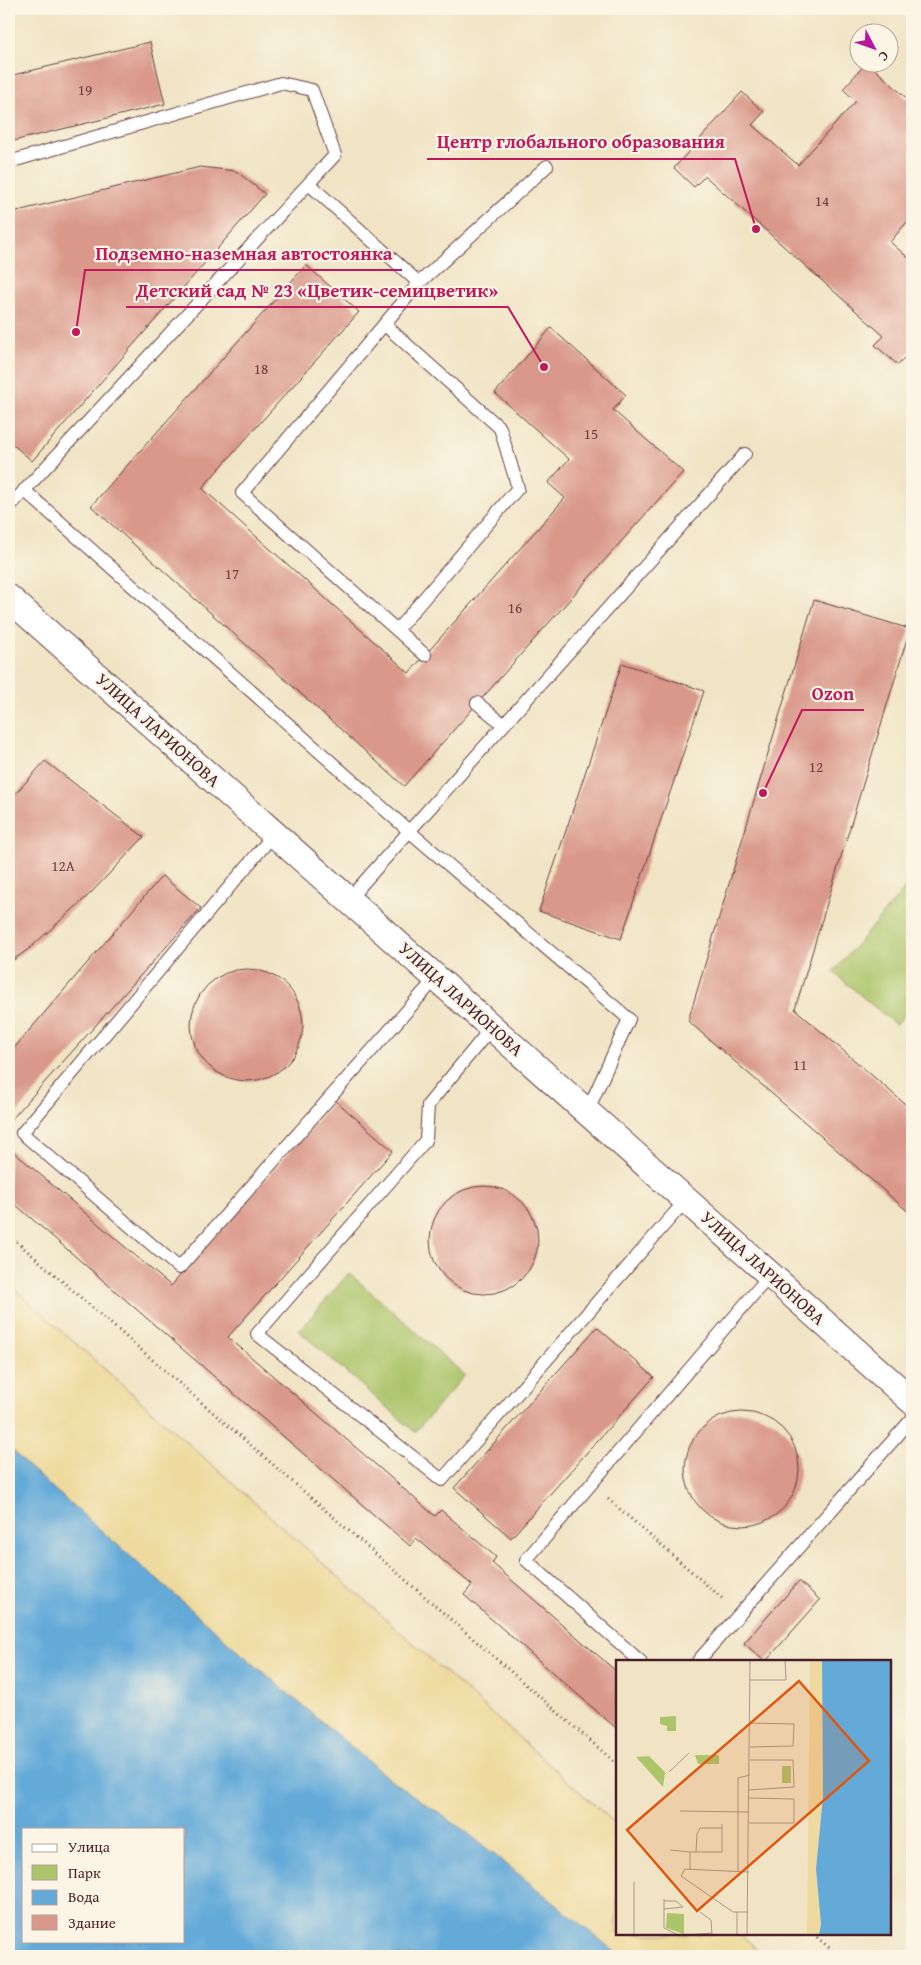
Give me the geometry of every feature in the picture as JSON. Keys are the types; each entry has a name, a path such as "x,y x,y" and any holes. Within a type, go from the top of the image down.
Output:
{"street":[{"name":"УЛИЦА ЛАРИОНОВА","path":"9,598 912,1401"}],"lane":[{"path":"9,162 281,83 312,90 335,155 9,507"},
{"path":"425,655 242,493 419,283 547,166"},
{"path":"308,184 419,283"},
{"path":"385,325 500,428 518,488 397,630"},
{"path":"348,900 745,454"},
{"path":"24,490 409,830 629,1019 587,1112"},
{"path":"478,703 503,724"},
{"path":"274,834 22,1133 179,1268 436,978"},
{"path":"492,1027 428,1105 426,1140 257,1334 442,1480 686,1200"},
{"path":"639,1660 526,1560 770,1274"},
{"path":"699,1660 912,1419"}],"path":[{"path":"9,1235 616,1763"},
{"path":"590,1484 739,1614"},
{"path":"814,1935 839,1956"}],"green space":[{"path":"912,880 912,1006 896,1025 833,972"},
{"path":"349,1273 465,1375 415,1432 299,1331"}],"sand":[{"path":"9,1284 616,1824 616,1935 741,1935 765,1956 620,1956 465,1831 389,1779 244,1656 25,1464 9,1446"}],"water":[{"path":"9,1446 25,1464 244,1656 389,1779 465,1831 620,1956 9,1956"}],"building":[{"path":"150,42 165,104 9,142 9,76"},
{"path":"858,72 878,72 912,103 912,216 890,242 912,261 912,349 898,365 875,345 884,336 705,176 694,187 674,168 742,92 764,112 752,125 798,165 856,101 843,89"},
{"path":"200,167 236,171 265,194 32,461 9,441 9,213"},
{"path":"306,265 359,312 202,488 409,673 565,498 548,483 569,459 495,393 551,328 626,395 613,410 683,472 404,786 91,506"},
{"path":"814,600 910,629 795,1009 912,1110 912,1215 688,1021"},
{"path":"622,663 704,691 621,939 539,911"},
{"path":"45,761 144,837 90,894 30,948 9,963 9,801"},
{"path":"162,876 201,908 9,1122 9,1054"},
{"path":"247,969 269,973 287,985 299,1003 303,1025 299,1047 287,1065 269,1077 247,1081 225,1077 207,1065 195,1047 191,1025 195,1003 207,985 225,973"},
{"path":"335,1100 393,1151 228,1337 435,1516 441,1510 496,1557 492,1563 616,1671 616,1728 464,1595 472,1585 416,1538 410,1546 9,1199 9,1148 171,1286"},
{"path":"484,1186 505,1190 522,1202 534,1219 538,1240 534,1261 522,1278 505,1290 484,1294 463,1290 446,1278 434,1261 430,1240 434,1219 446,1202 463,1190"},
{"path":"597,1327 654,1377 511,1538 454,1488"},
{"path":"742,1412 764,1417 782,1429 794,1447 799,1469 794,1491 782,1509 764,1521 742,1526 720,1521 702,1509 690,1491 685,1469 690,1447 702,1429 720,1417"},
{"path":"799,1581 820,1600 767,1660 763,1660 744,1643"}],"place":[{"name":"Центр глобального образования","path":"756,229"},
{"name":"Подземно-наземная автостоянка","path":"76,332"},
{"name":"Детский сад № 23 «Цветик-семицветик»","path":"544,367"},
{"name":"Ozon","path":"763,793"}]}
